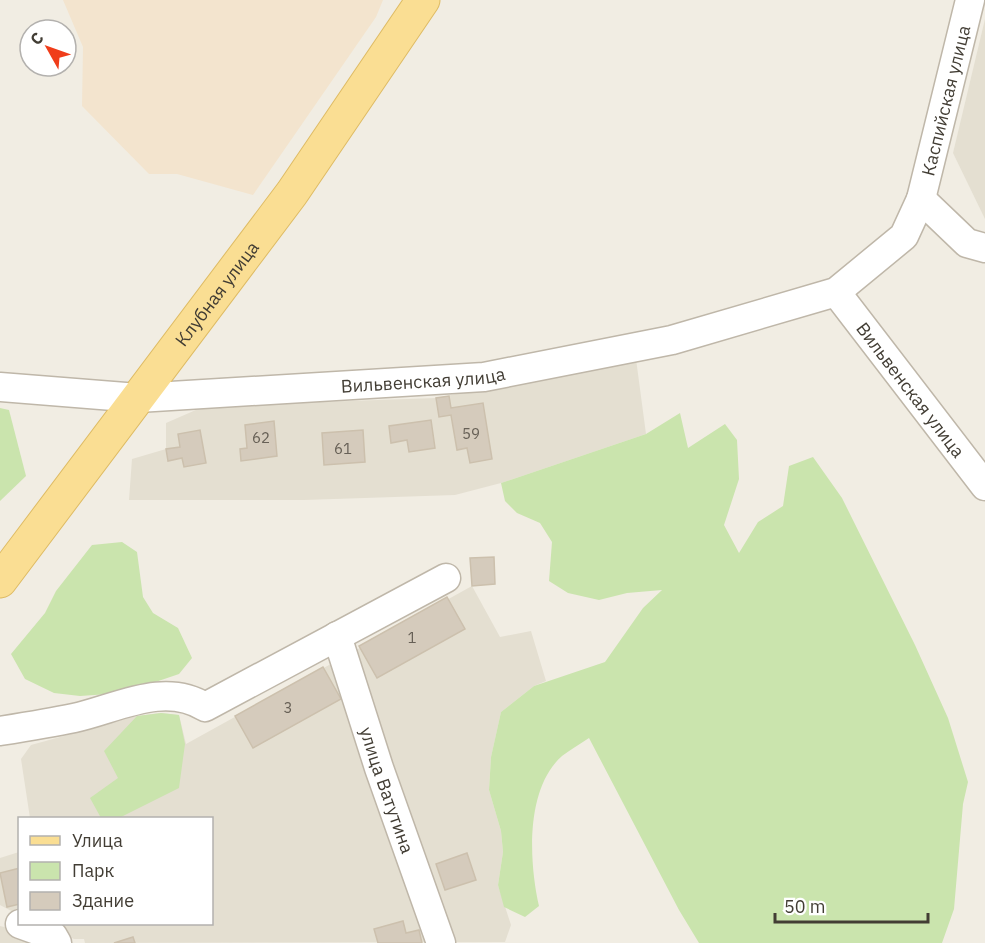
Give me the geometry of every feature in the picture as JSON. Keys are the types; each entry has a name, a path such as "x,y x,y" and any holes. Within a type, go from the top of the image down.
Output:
{"main road":[{"name":"Клубная улица","path":"0,581 292,193 412,5"}],"street":[{"name":"Каспийская улица","path":"921,199 970,0"},
{"path":"921,199 967,243 985,248"},
{"name":"Вильвенская улица","path":"0,387 138,398 484,377 672,340 836,292 904,236 921,199"},
{"name":"Вильвенская улица","path":"836,292 985,486"},
{"path":"0,731 75,718 152,695 193,700 204,707 446,578"},
{"name":"улица Ватутина","path":"337,636 379,768 441,943"},
{"path":"0,912 18,922"},
{"path":"25,925 53,936 57,943"}],"shaded area":[{"path":"63,0 383,0 376,17 253,195 177,174 149,174 82,106 83,47 78,35 78,18 71,18"},
{"path":"985,19 985,219 953,153"},
{"path":"636,359 646,434 501,483 455,495 304,500 129,500 132,459 166,449 166,423 205,406 436,398"},
{"path":"472,586 500,637 531,631 546,681 534,686 501,712 491,757 489,790 501,831 503,852 498,885 511,925 505,942 85,943 84,939 74,939 42,925 213,925 213,817 30,817 21,759 31,745 137,716 161,713 179,715 186,744"},
{"path":"18,852 18,914 0,905 0,858"},
{"path":"0,926 37,935 40,943 0,943"}],"green space":[{"path":"0,408 9,410 26,476 0,501"},
{"path":"680,413 688,448 725,424 737,440 739,479 724,525 739,553 758,522 783,506 789,466 813,457 842,498 915,645 948,718 968,782 963,804 954,909 942,943 699,943 679,910 589,738 562,756 550,770 541,787 536,806 532,848 539,906 525,917 504,907 498,885 503,852 501,831 489,790 491,757 501,712 534,686 605,662 643,608 662,590 627,593 599,600 568,593 549,581 552,542 540,523 517,513 505,501 501,483 646,434"},
{"path":"122,542 137,552 143,597 153,613 178,628 192,658 179,674 123,693 80,696 54,693 25,679 11,654 45,613 56,591 92,545"},
{"path":"161,713 179,715 185,744 179,788 121,817 100,817 90,798 118,778 104,751 137,716"}],"building":[{"path":"449,396 451,408 483,403 492,459 470,463 467,448 457,450 451,415 439,417 436,398"},
{"path":"431,420 435,448 409,452 407,440 391,443 389,426"},
{"path":"274,421 277,456 241,461 240,449 247,448 245,425"},
{"path":"200,430 206,463 184,467 182,458 168,461 166,449 180,447 178,434"},
{"path":"363,430 365,462 324,465 322,433"},
{"path":"494,557 495,584 472,586 470,558"},
{"path":"447,597 465,629 377,678 359,646"},
{"path":"323,667 341,699 253,748 235,716"},
{"path":"467,853 476,880 445,890 436,864"},
{"path":"18,868 18,904 7,907 0,873"},
{"path":"403,921 406,933 419,930 422,943 378,943 374,929"},
{"path":"133,937 135,943 114,943"}]}
